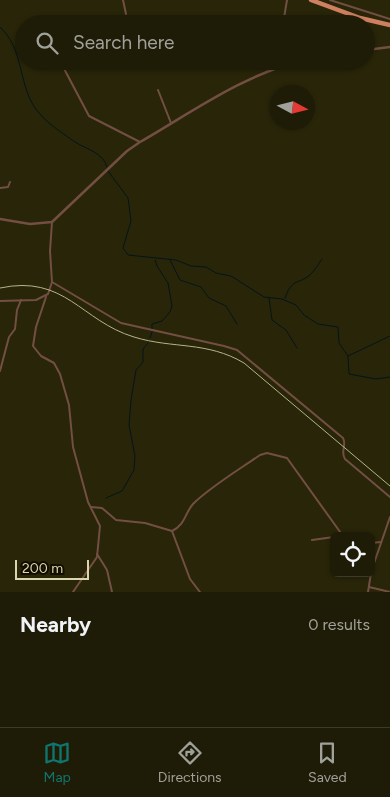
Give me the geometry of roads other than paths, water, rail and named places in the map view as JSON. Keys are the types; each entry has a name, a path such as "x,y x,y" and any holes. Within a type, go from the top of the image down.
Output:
{"highway":[{"path":"312,0 352,15"},
{"path":"375,22 390,25"}],"street":[{"path":"123,0 126,14"},
{"path":"284,15 287,0"},
{"path":"330,0 390,19"},
{"path":"375,49 390,47"},
{"path":"65,70 89,116 140,142"},
{"path":"0,219 22,223 52,222 111,166 140,142 171,123 274,70"},
{"path":"158,90 171,123"},
{"path":"0,188 8,188 10,182"},
{"path":"52,222 50,251 52,282 36,327 33,346 41,356 54,363 60,374 69,405 73,447 92,508 100,526 97,554 73,592"},
{"path":"52,282 106,316 121,323 237,350 343,438 345,443 342,454 345,459 390,497"},
{"path":"0,301 46,296"},
{"path":"0,371 8,337 14,329 17,310 21,300"},
{"path":"172,531 179,526 192,505 260,455 267,453 287,458 339,532"},
{"path":"92,508 102,508 116,520 145,523 172,531"},
{"path":"375,561 390,517"},
{"path":"172,531 190,580 200,592"},
{"path":"312,540 330,538"},
{"path":"375,543 381,542"},
{"path":"97,554 107,570 112,592"},
{"path":"368,592 370,577"},
{"path":"369,587 390,592"}],"waterway":[{"path":"0,27 15,50"},
{"path":"21,70 27,92 39,113 51,125 102,158 107,167"},
{"path":"108,171 128,198 131,221 123,248 128,255 176,260 191,266 206,267 216,273 231,276 264,297 282,299 296,305 304,315 318,324 338,327 339,343 348,356 349,374 376,379 390,377"},
{"path":"285,298 290,287 310,275 322,259"},
{"path":"152,329 152,324 162,321 170,312 172,306 168,283 155,260"},
{"path":"170,260 180,280 201,287 209,298 226,306 237,324"},
{"path":"269,298 272,320 286,330 297,348"},
{"path":"150,338 152,332"},
{"path":"348,356 390,336"},
{"path":"106,498 122,491 134,470 135,456 129,425 131,400 136,370 143,362 143,349 148,343"}],"railway":[{"path":"0,288 22,285 41,288 57,293 100,321 134,337 148,341 217,351 244,363 390,486"}]}
